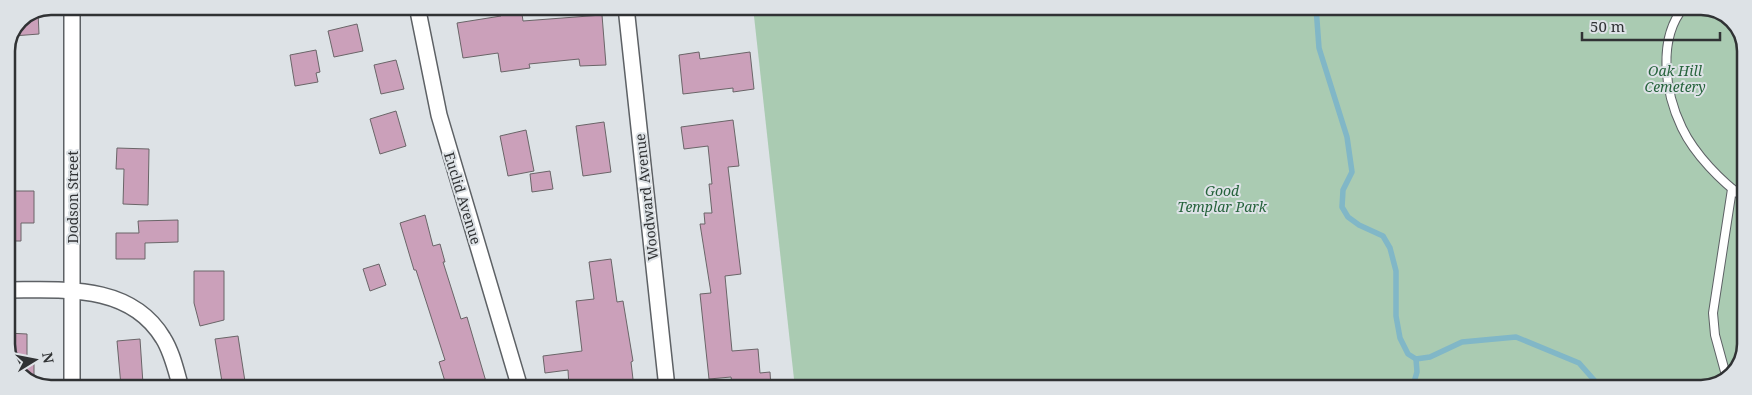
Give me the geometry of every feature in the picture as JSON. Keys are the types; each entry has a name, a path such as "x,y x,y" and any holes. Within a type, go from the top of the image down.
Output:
{"street":[{"name":"Dodson Street","path":"72,15 72,380"},
{"name":"Euclid Avenue","path":"419,15 438,115 518,380"},
{"name":"Woodward Avenue","path":"627,15 666,380"},
{"path":"15,290 72,290 97,293 122,300 145,317 163,338 178,380"}],"lane":[{"path":"1678,15 1668,43 1667,59 1670,95 1682,129 1689,140 1737,193"},
{"path":"1725,371 1715,335 1713,313 1732,189"}],"green space":[{"name":"Good Templar Park","path":"754,15 1700,15 1712,17 1725,24 1736,42 1737,344 1732,362 1725,371 1714,377 1700,380 794,380"}],"building":[{"path":"522,15 523,21 602,15 606,65 580,66 579,59 529,64 530,68 501,72 498,53 463,58 457,23 501,16"},
{"path":"38,18 39,34 19,36 31,21"},
{"path":"357,24 363,51 334,57 328,31"},
{"path":"316,50 320,72 316,73 318,82 295,86 290,55"},
{"path":"699,52 700,59 750,52 754,89 733,92 733,88 683,94 679,55"},
{"path":"396,60 404,89 381,94 374,65"},
{"path":"396,111 406,146 380,154 370,119"},
{"path":"733,120 739,166 728,167 741,274 725,276 732,351 758,349 760,373 770,372 770,380 732,380 731,377 709,379 700,294 711,293 700,224 705,224 704,213 712,213 709,184 712,184 708,146 684,149 681,127"},
{"path":"604,122 611,172 583,176 576,126"},
{"path":"526,130 534,171 508,176 500,136"},
{"path":"117,148 149,149 148,205 123,204 124,169 116,169"},
{"path":"550,171 553,189 532,192 530,174"},
{"path":"15,191 34,191 34,223 21,223 21,241 15,241"},
{"path":"425,215 433,246 440,244 445,262 443,262 461,319 467,317 486,380 445,380 439,362 445,360 400,223"},
{"path":"178,220 178,242 145,243 145,259 116,259 116,233 139,233 138,221"},
{"path":"611,259 617,302 623,301 633,361 631,362 633,380 569,380 568,370 545,373 543,356 582,351 576,301 594,299 589,262"},
{"path":"379,264 386,285 370,291 363,269"},
{"path":"194,271 224,271 224,320 200,326 194,303"},
{"path":"15,333 27,334 27,357 34,357 34,375 24,368 20,362 15,346"},
{"path":"238,336 245,380 222,380 215,339"},
{"path":"140,339 143,380 120,380 117,341"}],"waterway":[{"path":"1317,15 1319,48 1347,137 1352,172 1343,190 1342,207 1348,217 1359,225 1383,236 1390,248 1396,271 1396,316 1400,338 1408,354 1416,359 1430,357 1462,342 1516,337 1579,363 1594,380"},
{"path":"1415,380 1417,372 1416,359"}],"park label":[{"name":"Oak Hill Cemetery","path":"1675,78"}]}
